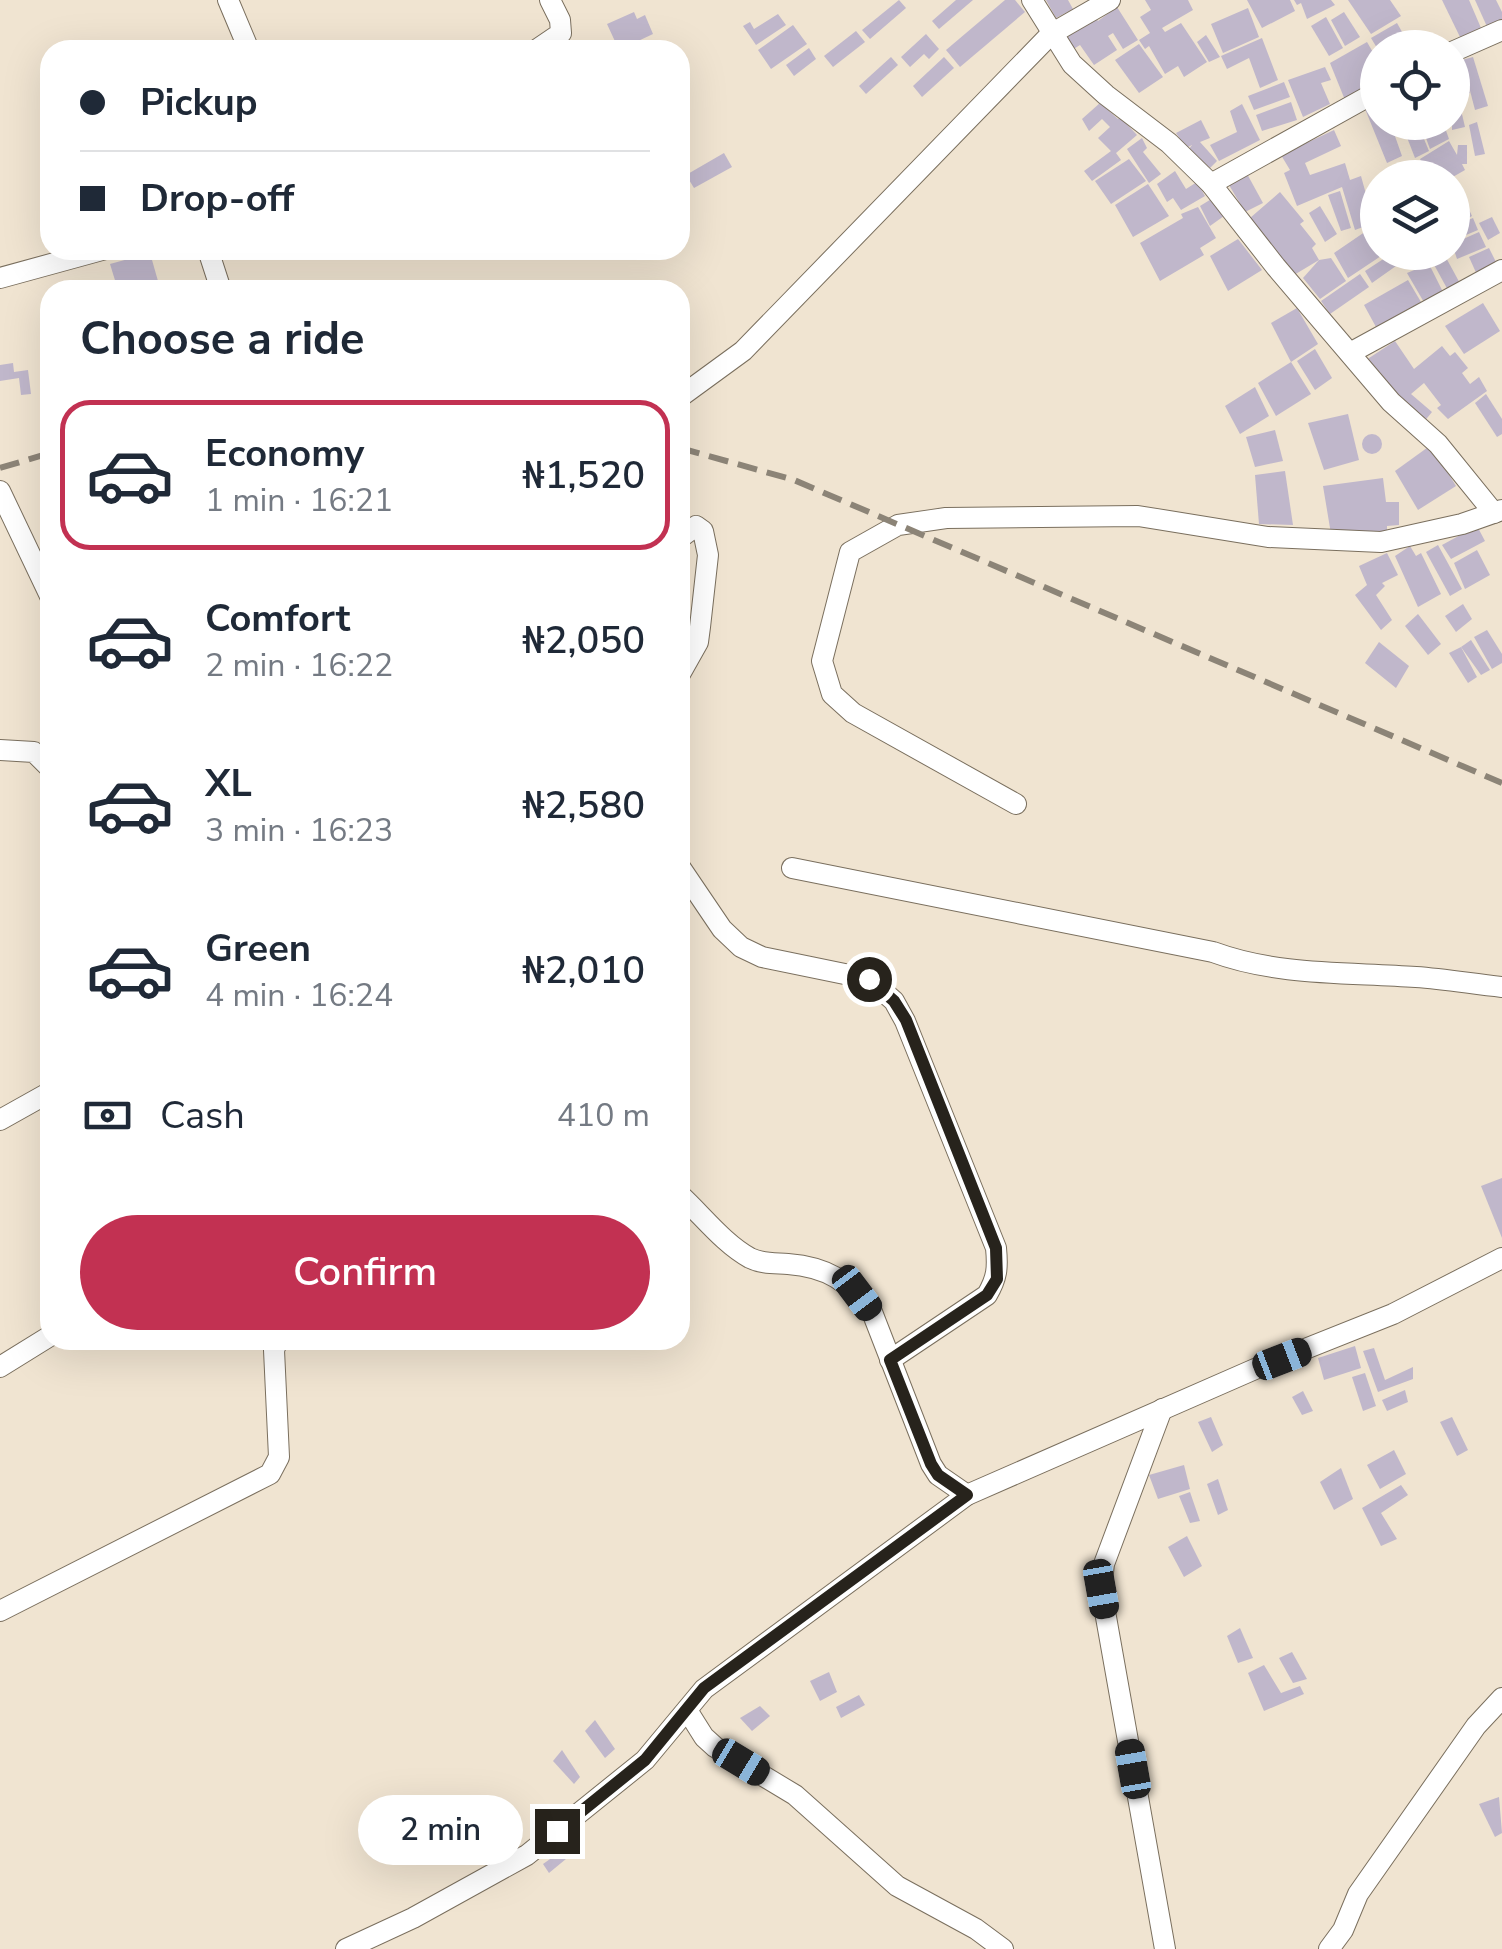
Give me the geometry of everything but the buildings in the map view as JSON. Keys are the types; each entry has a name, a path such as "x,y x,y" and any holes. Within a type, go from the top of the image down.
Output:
{"street":[{"path":"228,0 245,40"},
{"path":"550,0 562,26 561,33 551,40"},
{"path":"1016,804 853,714 832,694 822,661 850,552 898,525 946,518 1138,516 1268,538 1381,542 1498,512 1438,444 1391,402 1210,184 1169,143 1072,64 1032,0"},
{"path":"690,390 743,350 1050,34 1110,0"},
{"path":"1470,44 1502,30"},
{"path":"1210,184 1360,101"},
{"path":"0,278 66,260"},
{"path":"1350,353 1502,270"},
{"path":"0,492 40,575"},
{"path":"690,530 696,526 703,532 708,555 698,642 690,656"},
{"path":"0,750 34,752 40,758"},
{"path":"792,868 1214,952 1240,962 1502,988"},
{"path":"690,882 722,928 741,947 762,957 869,979 894,1001 906,1020 996,1248 998,1267 997,1279 987,1295 890,1360"},
{"path":"0,1120 40,1098"},
{"path":"690,1205 747,1256 761,1262 814,1266 836,1276 857,1293 872,1312 931,1464 938,1475 967,1495"},
{"path":"346,1949 413,1918 528,1855 645,1760 704,1688 967,1495 1012,1472 1393,1314 1502,1258"},
{"path":"0,1367 40,1342"},
{"path":"0,1611 270,1474 279,1457 274,1350"},
{"path":"1162,1409 1104,1564 1101,1589 1165,1949"},
{"path":"1329,1949 1358,1894 1476,1726 1502,1698"},
{"path":"687,1710 704,1738 795,1795 897,1886 976,1929 1002,1949"}],"railway":[{"path":"690,451 794,480 1502,783"},
{"path":"0,468 40,456"}],"route":[{"path":"557,1831 645,1760 704,1688 967,1495 938,1475 931,1464 890,1360 987,1295 997,1279 996,1248 906,1020 894,1001 869,979"}]}
